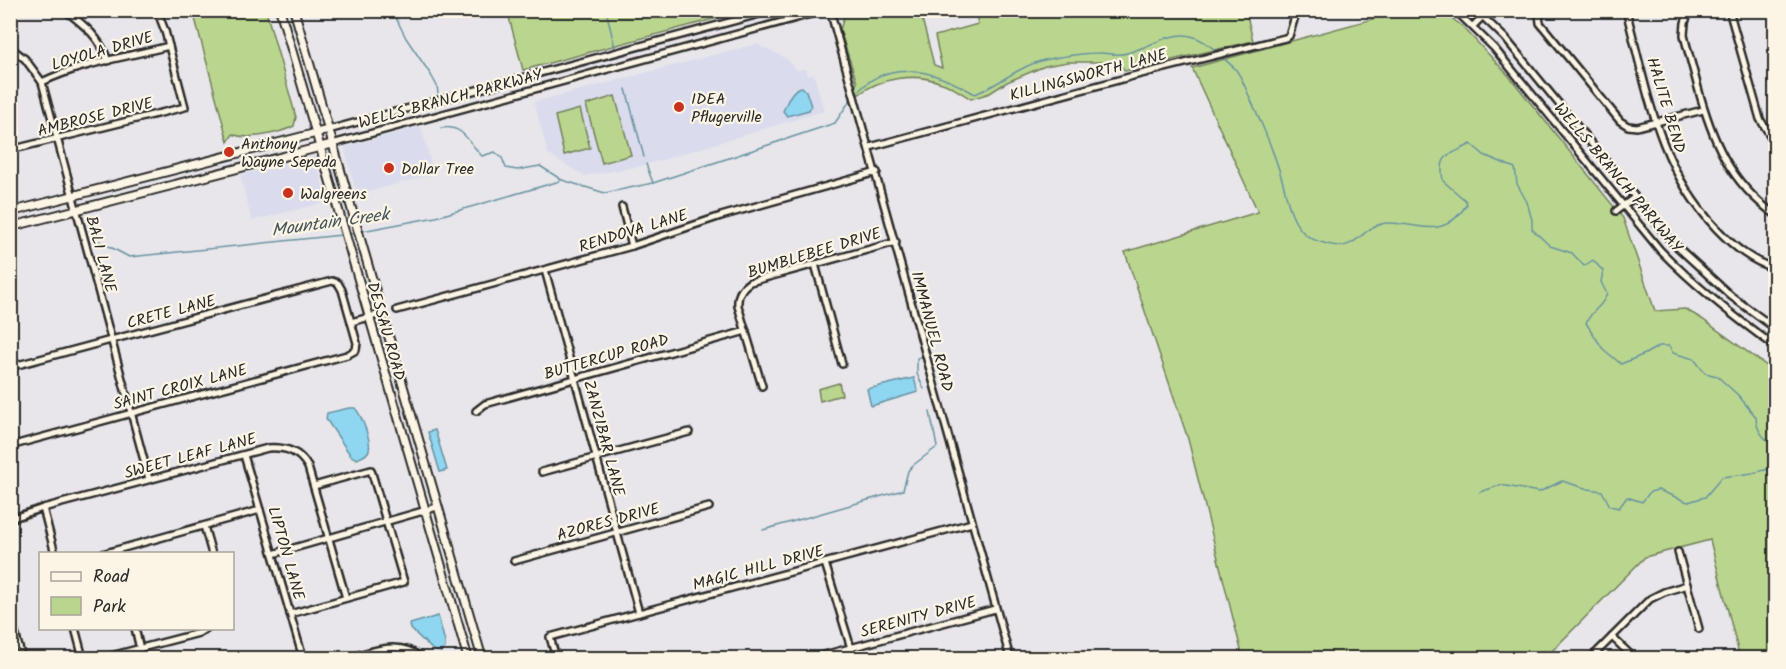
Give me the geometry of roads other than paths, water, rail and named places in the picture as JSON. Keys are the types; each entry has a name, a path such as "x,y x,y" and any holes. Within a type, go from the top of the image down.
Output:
{"main road":[{"name":"DESSAU ROAD","path":"280,10 427,510 468,658"},
{"name":"DESSAU ROAD","path":"294,10 482,658"},
{"name":"WELLS BRANCH PARKWAY","path":"10,212 328,130"},
{"name":"WELLS BRANCH PARKWAY","path":"10,227 333,144"},
{"path":"238,153 241,167"}],"street":[{"path":"65,10 95,35 108,61"},
{"path":"157,10 169,46"},
{"name":"WELLS BRANCH PARKWAY","path":"328,130 774,10"},
{"name":"WELLS BRANCH PARKWAY","path":"333,144 826,10"},
{"name":"IMMANUEL ROAD","path":"830,10 877,172 1010,658"},
{"name":"KILLINGSWORTH LANE","path":"870,147 1133,76 1285,38 1291,31 1297,10"},
{"name":"WELLS BRANCH PARKWAY","path":"1455,10 1473,26 1512,69 1660,250 1722,308 1776,347"},
{"name":"WELLS BRANCH PARKWAY","path":"1476,10 1517,53 1671,241 1731,296 1776,329"},
{"path":"1473,26 1489,10"},
{"path":"1543,10 1539,14 1540,23 1620,121 1628,126 1637,127 1656,124 1703,110"},
{"name":"HALITE BEND","path":"1626,10 1656,124 1676,174 1701,213 1743,254 1758,263 1776,269"},
{"path":"1689,10 1684,23 1684,35 1703,110 1714,138 1731,169 1757,199 1776,215"},
{"path":"1729,10 1760,119 1776,145"},
{"name":"LOYOLA DRIVE","path":"42,82 54,76 169,46"},
{"name":"AMBROSE DRIVE","path":"10,150 185,107 169,46"},
{"path":"11,48 26,59 42,82"},
{"path":"617,52 621,66"},
{"path":"519,79 523,93"},
{"name":"BALI LANE","path":"42,82 149,479"},
{"path":"407,109 410,123"},
{"name":"RENDOVA LANE","path":"397,310 632,246 721,216 877,172"},
{"path":"1616,211 1635,197"},
{"path":"622,207 632,246"},
{"name":"BUMBLEBEE DRIVE","path":"746,331 738,306 741,290 750,282 896,242"},
{"path":"815,264 842,364"},
{"name":"ZANZIBAR LANE","path":"545,270 639,613"},
{"name":"CRETE LANE","path":"10,368 332,281 338,283 342,290 351,322"},
{"path":"351,322 381,314"},
{"name":"SAINT CROIX LANE","path":"10,446 347,356 356,350 357,343 351,322"},
{"path":"746,331 762,386"},
{"name":"BUTTERCUP ROAD","path":"476,411 485,404 746,331"},
{"path":"542,472 689,432"},
{"name":"SWEET LEAF LANE","path":"10,519 149,479 280,447 292,451 305,462 346,598"},
{"name":"LIPTON LANE","path":"244,455 303,658"},
{"path":"290,614 404,582 371,470 314,486"},
{"path":"273,554 437,507"},
{"name":"AZORES DRIVE","path":"514,561 709,507"},
{"path":"43,508 55,552"},
{"path":"115,552 260,510"},
{"name":"MAGIC HILL DRIVE","path":"556,658 550,637 972,523"},
{"path":"204,526 211,552"},
{"path":"1678,552 1699,630"},
{"path":"825,563 854,658"},
{"path":"1591,658 1650,599 1687,585"},
{"name":"SERENITY DRIVE","path":"813,658 995,609"},
{"path":"10,615 22,658"},
{"path":"76,630 83,658"},
{"path":"136,630 140,648"},
{"path":"103,658 204,630"},
{"path":"1612,637 1634,658"},
{"path":"347,658 396,647 409,650 421,658"}],"water":[{"path":"802,87 806,91 811,106 809,110 787,116 783,111 788,100 795,90"},
{"path":"914,378 918,392 871,406 867,389"},
{"path":"355,408 357,411 370,446 364,456 357,459 351,456 326,419 327,413"},
{"path":"435,430 447,470 440,472 428,432"},
{"path":"438,616 445,642 445,648 441,652 433,650 411,629 410,624"}],"waterway":[{"path":"389,10 431,75 438,93"},
{"path":"606,10 615,48"},
{"path":"857,93 870,81 884,74 914,71 945,79 975,94 1039,62 1088,54 1124,54 1172,36 1193,36 1204,41 1216,51"},
{"path":"1222,57 1235,69 1243,82 1272,150 1293,216 1299,228 1307,236 1324,243 1345,246 1368,230 1382,224 1432,227 1450,222 1467,204 1443,181 1442,165 1447,156 1471,144 1484,155 1515,168 1517,184 1527,202 1532,229 1550,246 1572,253 1584,266 1593,260 1603,271 1601,282 1607,294 1586,323 1603,349 1621,364 1659,346 1669,346 1673,353 1694,359 1705,373 1717,376 1738,395 1756,417 1761,434 1776,445"},
{"path":"626,89 644,157"},
{"path":"441,128 449,127 460,131 482,156 495,152 502,158 506,168 517,170 540,166 562,180 605,193 653,183 835,123 851,99"},
{"path":"646,164 653,183"},
{"name":"Mountain Creek","path":"362,231 436,217 560,181"},
{"name":"Mountain Creek","path":"347,234 357,232"},
{"name":"Mountain Creek","path":"99,241 129,257 342,235"},
{"path":"921,357 917,358 917,374 924,389"},
{"path":"763,530 903,490 908,471 937,447 930,412"},
{"path":"1480,492 1501,485 1539,492 1562,481 1602,491 1610,506 1619,508 1627,497 1642,502 1650,492 1658,490 1688,502 1705,497 1722,477 1776,467"},
{"path":"1754,658 1776,653"}],"place":[{"name":"IDEA Pflugerville","path":"679,107"},
{"name":"Anthony Wayne Sepeda","path":"229,152"},
{"name":"Dollar Tree","path":"389,168"},
{"name":"Walgreens","path":"288,193"}]}
